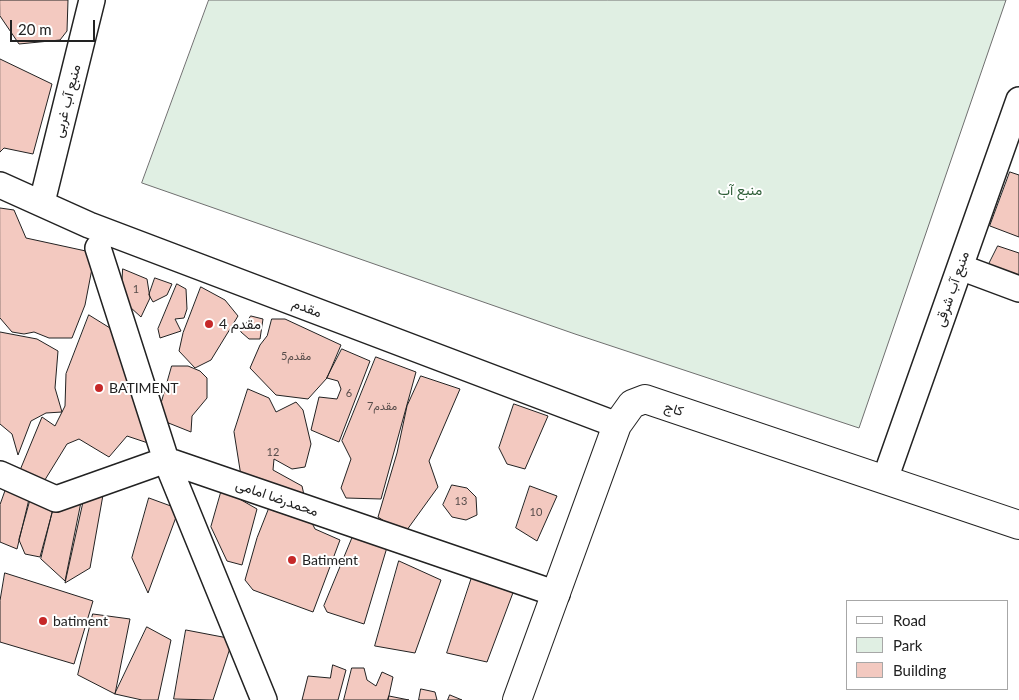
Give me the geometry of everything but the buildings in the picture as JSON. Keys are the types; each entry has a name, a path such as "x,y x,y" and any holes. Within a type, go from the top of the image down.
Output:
{"main road":[{"name":"کاج","path":"517,700 617,425 632,404 645,399 1019,526"}],"street":[{"name":"منبع آب غربی","path":"42,202 92,0"},
{"name":"منبع آب شرقی","path":"885,479 1019,100"},
{"name":"مقدم","path":"0,185 42,202 89,225 617,425"},
{"path":"98,248 166,460 264,700"},
{"path":"960,268 1019,289"},
{"path":"0,474 56,499 166,460"},
{"name":"محمدرضا امامی","path":"166,460 556,594"}],"green space":[{"name":"منبع آب","path":"209,0 1006,0 859,428 575,334 142,183"}],"place":[{"name":"4 مقدم","path":"209,324"},
{"name":"BATIMENT","path":"99,388"},
{"name":"Batiment","path":"292,560"},
{"name":"batiment","path":"43,621"}]}
